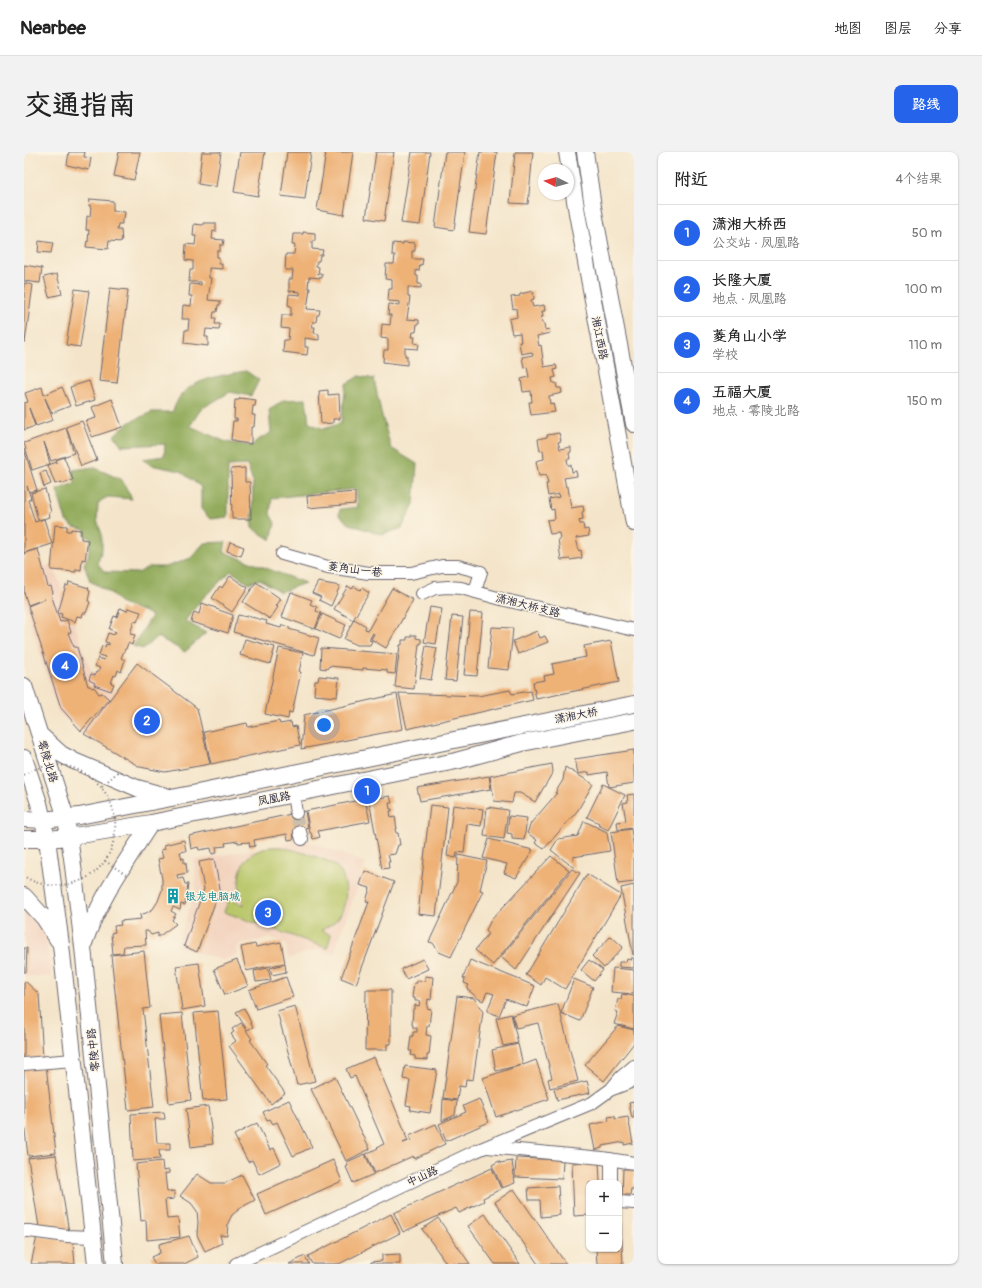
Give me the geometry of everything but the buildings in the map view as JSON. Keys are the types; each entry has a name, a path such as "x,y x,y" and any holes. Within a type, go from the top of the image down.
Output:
{"main road":[{"name":"湘江西路","path":"567,152 576,213 634,523"},
{"name":"湘江西路","path":"585,152 593,207 634,424"},
{"name":"零陵北路","path":"24,686 66,818 69,837"},
{"name":"潇湘大桥","path":"519,727 634,704"},
{"name":"潇湘大桥","path":"522,743 634,721"},
{"name":"凤凰路","path":"24,819 43,820 66,818 173,798 519,727"},
{"path":"40,734 61,754 74,761 118,781 173,798"},
{"name":"凤凰路","path":"24,839 69,837 151,823 456,761 522,743"},
{"name":"零陵北路","path":"24,758 39,803 47,839"},
{"path":"83,947 94,916 151,823"},
{"name":"零陵中路","path":"69,837 83,947 115,1264"},
{"name":"零陵中路","path":"47,839 61,945 96,1264"},
{"path":"24,896 44,918 53,930 61,945"}],"street":[{"name":"菱角山一巷","path":"282,554 328,567 369,573 410,573 442,566 458,566 481,572 475,591"},
{"name":"潇湘大桥支路","path":"422,594 435,588 448,587 475,591 505,600 634,630"},
{"path":"586,719 634,708"},
{"path":"293,794 296,813"},
{"path":"24,1064 73,1060"},
{"name":"中山路","path":"610,1090 621,1076 634,1066"},
{"name":"中山路","path":"236,1264 485,1147 592,1103 610,1090 634,1078"},
{"path":"485,1147 611,1159 634,1163"},
{"path":"611,1159 611,1180"},
{"path":"622,1202 634,1203"},
{"path":"24,1231 67,1236 92,1237"}],"path":[{"path":"24,775 32,770 50,765 69,766 87,774 102,786 112,802 116,821 114,842 105,861 90,875 72,884 51,886 31,881 24,876"},
{"path":"102,786 119,771"},
{"path":"105,861 128,876"}],"shaded area":[{"path":"53,564 91,671 116,691 84,734 58,712 24,604 24,571"},
{"path":"305,840 366,863 334,953 317,949 288,959 286,944 272,938 240,944 237,949 238,954 224,961 177,946 196,888 194,860"},
{"path":"24,902 45,933 52,977 24,976"}],"green space":[{"path":"246,371 259,380 251,396 230,392 201,409 190,426 226,442 252,446 256,441 271,433 269,410 284,400 306,399 309,423 324,429 341,423 346,384 359,376 374,379 391,448 417,464 414,504 402,528 382,535 349,524 339,515 340,509 358,507 356,489 272,498 270,514 275,523 271,540 252,528 253,483 247,465 228,466 228,517 210,519 201,509 201,487 180,471 151,465 142,459 164,456 165,444 122,446 114,435 128,423 152,412 172,412 181,395 187,389 202,381"},
{"path":"93,467 122,480 132,499 108,497 98,504 97,520 102,535 102,550 97,563 105,572 138,573 149,567 166,567 191,558 204,543 226,542 224,552 305,583 280,592 260,579 248,583 231,571 202,599 185,621 206,633 185,652 158,637 143,649 133,646 152,616 143,611 121,604 112,594 90,581 84,564 88,556 91,539 85,535 85,530 74,527 66,521 57,490 75,483 73,470"},
{"path":"270,847 290,849 323,859 333,864 342,874 346,888 343,909 336,920 321,930 331,935 327,948 224,912 229,899 244,905 239,887 243,863 252,854"}],"tunnel":[{"path":"296,813 300,832"}],"place":[{"name":"五福大厦","path":"65,666"},
{"name":"长隆大厦","path":"147,721"},
{"name":"潇湘大桥西","path":"367,791"},
{"name":"银龙电脑城","path":"173,896"},
{"name":"菱角山小学","path":"268,913"}]}
